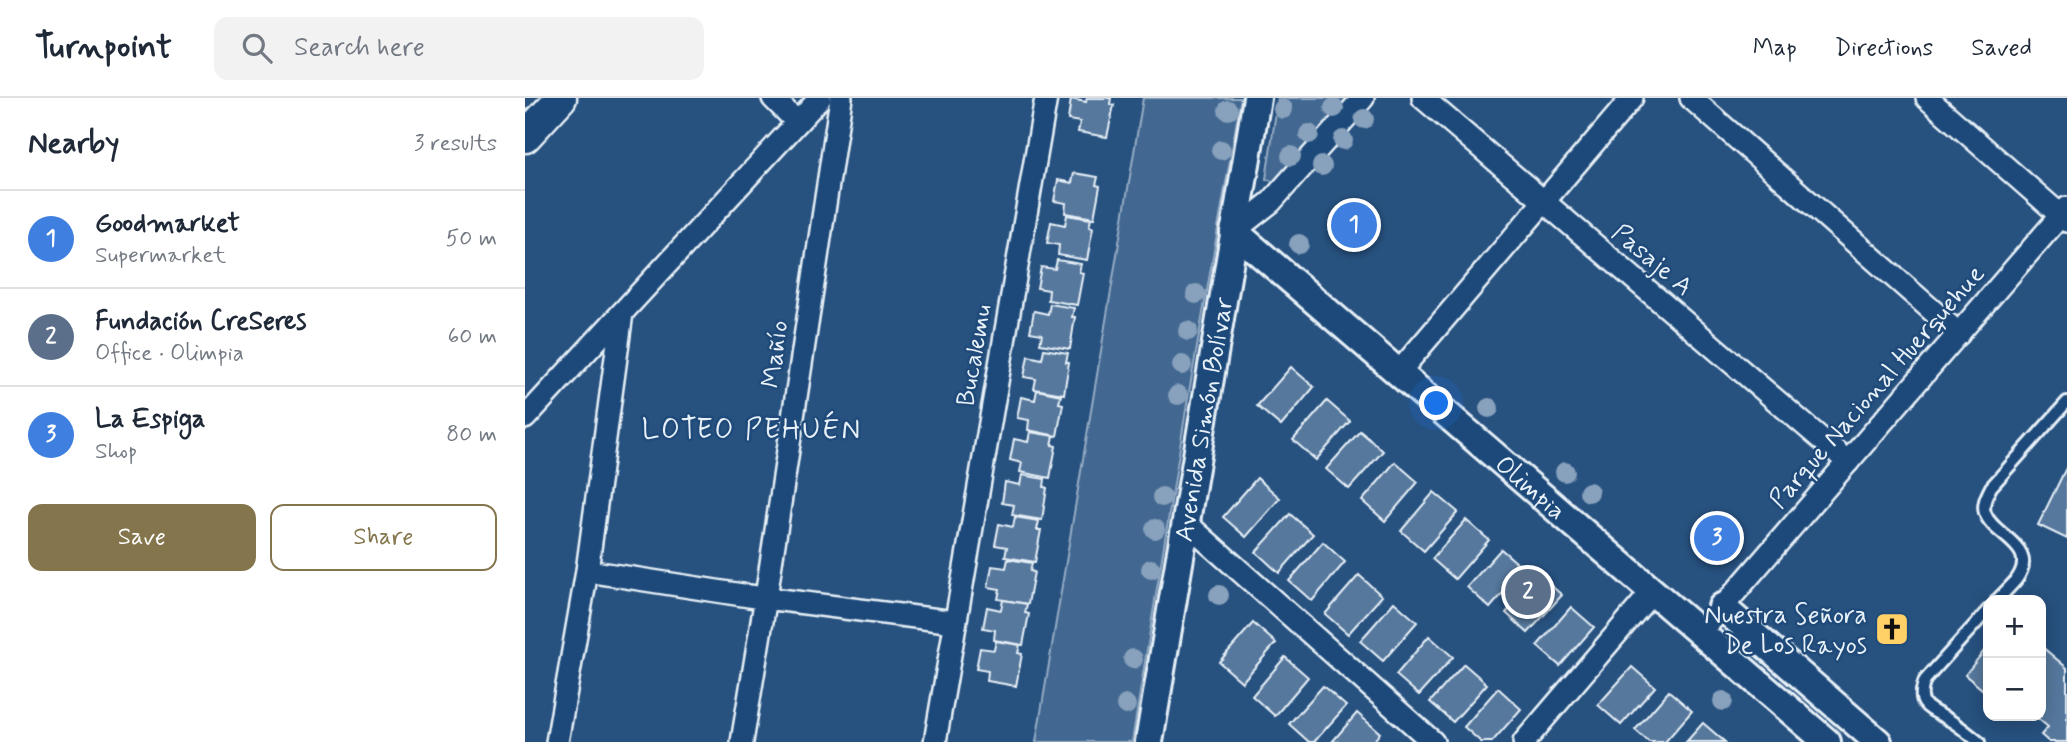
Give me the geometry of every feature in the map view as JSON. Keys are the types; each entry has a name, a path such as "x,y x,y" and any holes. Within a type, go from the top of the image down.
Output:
{"main road":[{"path":"525,137 561,98"}],"street":[{"path":"773,98 797,122"},
{"path":"525,418 820,98"},
{"name":"Mañío","path":"742,742 841,98"},
{"name":"Bucalemu","path":"935,742 1046,98"},
{"name":"Avenida Simón Bolívar","path":"1149,742 1257,98"},
{"path":"1234,231 1271,201 1363,98"},
{"name":"Pasaje A","path":"1423,98 1848,462"},
{"path":"1399,372 1632,98"},
{"path":"1691,98 1959,334"},
{"path":"1927,98 2065,215"},
{"name":"Parque Nacional Huerquehue","path":"1701,632 2065,215"},
{"name":"Olimpia","path":"1234,231 1827,742"},
{"path":"557,742 587,571 622,313"},
{"path":"1186,523 1433,742"},
{"path":"587,571 955,622"},
{"path":"1524,742 1653,591"},
{"path":"1722,607 1878,742"}],"lane":[{"path":"2002,595 2016,579 2022,563 2021,554 2016,545 1985,514 1986,498 1991,487 2067,402"},
{"path":"1979,742 1954,722 1931,712 1925,706 1921,693 1925,680 1983,616"}],"shaded area":[{"path":"1143,98 1241,98 1188,398 1132,742 1036,742"},
{"path":"1278,98 1349,98 1275,182 1266,179"}],"building":[{"path":"1087,98 1111,98 1110,104 1114,105 1107,137 1078,132 1080,122 1068,120 1071,99 1086,102"},
{"path":"1074,173 1098,177 1096,185 1100,186 1094,218 1065,213 1066,203 1054,201 1058,180 1072,183"},
{"path":"1067,215 1091,219 1089,227 1093,228 1087,260 1058,255 1059,245 1047,243 1051,222 1065,225"},
{"path":"1057,260 1081,264 1079,272 1083,273 1077,305 1048,300 1049,290 1037,288 1041,267 1055,269"},
{"path":"1050,304 1074,308 1070,349 1040,344 1042,334 1030,332 1034,311 1048,314"},
{"path":"1044,349 1068,353 1064,394 1034,389 1036,379 1024,377 1028,356 1042,359"},
{"path":"1291,367 1314,387 1281,426 1257,406"},
{"path":"1037,390 1061,395 1059,403 1063,404 1057,436 1028,430 1029,420 1017,418 1021,397 1035,400"},
{"path":"1327,401 1350,421 1316,460 1293,440"},
{"path":"1360,431 1383,451 1349,489 1326,469"},
{"path":"1030,432 1054,436 1052,445 1056,446 1050,478 1020,472 1022,463 1010,460 1014,439 1028,442"},
{"path":"1395,462 1418,482 1385,521 1362,501"},
{"path":"2067,466 2067,539 2038,525"},
{"path":"1022,475 1045,479 1044,487 1047,488 1042,520 1012,515 1014,505 1002,503 1005,482 1020,485"},
{"path":"1257,478 1280,498 1246,537 1223,517"},
{"path":"1434,492 1458,512 1424,551 1401,531"},
{"path":"1290,514 1313,534 1279,573 1256,552"},
{"path":"1015,517 1039,521 1037,530 1041,530 1035,562 1005,557 1007,547 995,545 999,524 1013,527"},
{"path":"1466,520 1489,540 1455,579 1432,559"},
{"path":"1323,542 1345,562 1312,601 1289,581"},
{"path":"1501,549 1524,569 1490,608 1467,587"},
{"path":"1008,559 1032,563 1030,571 1034,572 1028,604 998,599 1000,589 988,587 992,566 1006,568"},
{"path":"1359,575 1382,596 1348,634 1325,614"},
{"path":"1539,575 1562,595 1528,633 1506,613"},
{"path":"1003,600 1027,604 1025,613 1029,614 1023,645 994,640 995,630 983,628 987,607 1001,610"},
{"path":"1394,602 1417,622 1383,661 1360,641"},
{"path":"1571,607 1594,627 1560,666 1537,646"},
{"path":"1253,623 1276,643 1242,682 1219,662"},
{"path":"1429,636 1453,657 1419,695 1396,675"},
{"path":"996,641 1020,645 1018,653 1022,654 1016,686 987,681 988,671 976,669 980,648 994,650"},
{"path":"2046,650 2067,668 2067,742 2049,742 2041,735 2048,727 2041,721 2046,721"},
{"path":"1983,652 1983,690 1965,675"},
{"path":"1285,657 1308,677 1275,716 1252,696"},
{"path":"1464,664 1487,684 1453,722 1430,702"},
{"path":"1632,667 1655,687 1621,725 1598,705"},
{"path":"1323,686 1346,706 1314,742 1309,742 1289,724"},
{"path":"1498,688 1521,709 1492,742 1481,742 1464,727"},
{"path":"1669,691 1692,711 1665,742 1649,742 1635,730"},
{"path":"1357,713 1380,733 1373,742 1332,742"},
{"path":"1703,723 1725,742 1686,742"}],"place":[{"name":"Goodmarket","path":"1354,225"},
{"name":"La Espiga","path":"1717,538"},
{"name":"Fundación CreSeres","path":"1528,592"},
{"name":"Nuestra Señora De Los Rayos","path":"1892,629"}],"district":[{"name":"LOTEO PEHUÉN","path":"752,428"}]}
